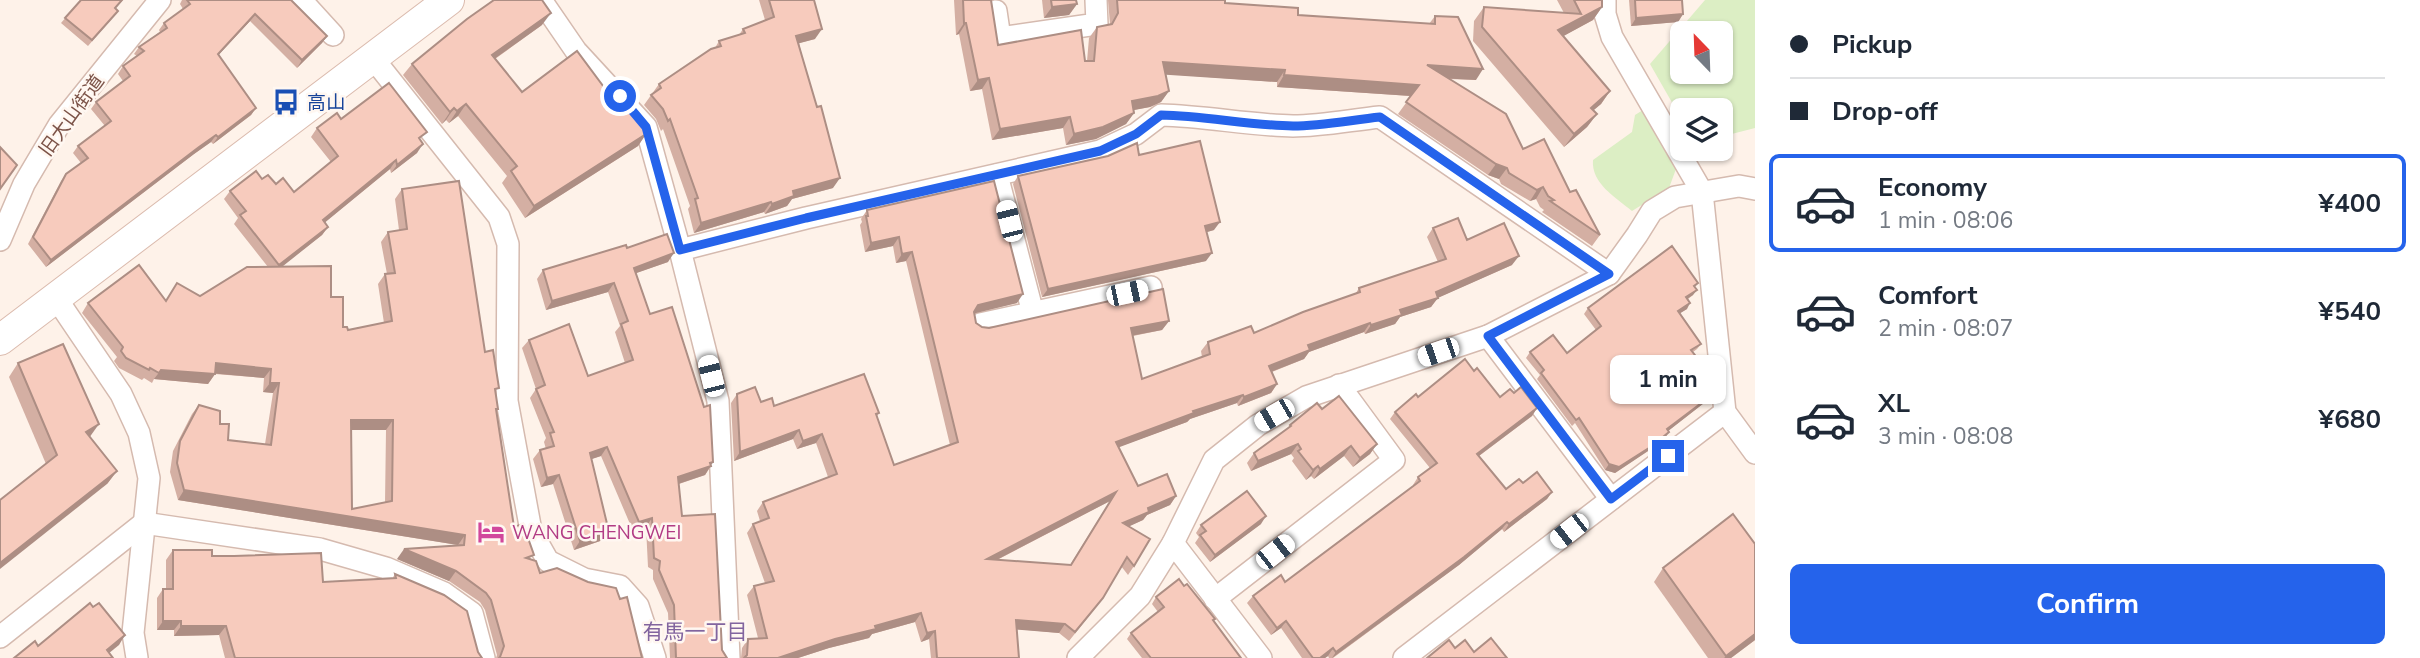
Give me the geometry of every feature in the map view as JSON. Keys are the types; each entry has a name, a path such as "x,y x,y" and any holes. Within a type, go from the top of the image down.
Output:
{"street":[{"name":"旧大山街道","path":"0,240 24,184 59,125 160,0"},
{"path":"301,0 333,34"},
{"path":"0,340 449,0"},
{"path":"541,0 576,51 646,127 718,401 729,658"},
{"path":"996,11 1000,38 1097,24 1096,0"},
{"path":"1605,0 1605,15 1612,37 1702,192 1725,412 1755,453"},
{"path":"372,57 499,217 508,244 507,401 531,531 548,561 584,579 620,586 639,606 655,658"},
{"path":"680,250 806,218 1100,151 1136,134 1161,115 1295,126 1380,117 1609,274"},
{"path":"998,175 1033,313"},
{"path":"1078,658 1140,596 1173,543 1214,460 1258,425 1306,397 1488,336 1609,274 1652,211 1675,197 1739,186 1755,189"},
{"path":"980,324 1151,288"},
{"path":"56,298 121,394 139,433 149,478 133,633 137,658"},
{"path":"1488,336 1611,499"},
{"path":"1215,598 1394,460 1339,385"},
{"path":"1404,658 1725,412"},
{"path":"0,637 144,523 320,549 386,568 444,593 472,613 484,658"},
{"path":"1173,543 1261,658"}],"green space":[{"path":"1705,0 1755,0 1755,128 1733,134 1733,98 1670,99 1650,64 1670,41 1670,84 1733,84 1733,21 1687,21"},
{"path":"1643,110 1676,169 1669,188 1632,211 1600,183 1593,168 1593,160 1632,132 1635,115"}],"building":[{"path":"81,0 122,0 115,8 118,11 92,40 65,18"},
{"path":"187,0 291,0 327,36 302,60 255,14 218,54 256,108 218,137 216,135 199,147 51,260 33,237 66,174 88,158 78,146 111,121 96,102 130,76 123,66 144,51 139,47 167,28 164,23 190,4"},
{"path":"494,0 542,0 551,13 492,55 522,92 577,51 615,102 620,99 628,110 630,108 643,122 646,134 534,206 511,171 517,166 466,104 457,111 454,108 450,112 412,64"},
{"path":"769,0 814,0 822,29 796,36 817,107 821,106 840,178 793,191 794,196 772,204 771,202 701,223 695,199 698,198 670,119 668,121 663,109 651,95 661,88 659,84 711,49 721,46 719,41 745,33 743,29 774,17"},
{"path":"963,0 991,0 998,45 1081,30 1085,61 1094,61 1097,27 1112,24 1118,13 1117,0 1225,0 1225,3 1298,8 1298,15 1435,24 1435,16 1458,17 1483,69 1427,65 1506,114 1523,149 1544,139 1570,192 1576,190 1600,235 1550,201 1554,200 1543,187 1537,190 1509,173 1507,168 1496,164 1406,102 1419,85 1284,75 1285,70 1163,62 1169,91 1132,101 1134,113 1103,127 1074,134 1070,117 1000,129 989,78 978,80 964,23"},
{"path":"1051,0 1076,0 1077,4 1052,7"},
{"path":"1574,0 1602,0 1602,7 1558,30 1610,91 1591,108 1597,114 1574,134 1482,27 1484,7 1581,14"},
{"path":"1635,0 1682,0 1683,14 1636,18"},
{"path":"389,83 427,132 419,138 423,144 397,165 396,160 323,220 328,227 279,265 240,215 246,211 230,191 256,171 262,179 268,175 276,184 283,178 294,192 338,156 317,128 337,113 341,119"},
{"path":"1200,141 1220,222 1205,226 1212,253 1048,289 1018,176 1108,156 1137,143 1139,155"},
{"path":"0,147 17,165 0,189"},
{"path":"459,181 485,352 493,350 499,388 495,389 496,409 514,527 523,524 534,555 526,558 536,561 540,573 557,568 588,582 616,588 620,599 627,597 642,658 499,658 504,646 491,600 486,593 456,571 404,549 464,545 465,535 184,490 177,463 180,441 199,405 220,411 220,424 229,424 228,440 271,445 279,383 270,383 271,369 216,363 215,374 161,370 159,373 150,368 149,370 126,358 121,351 123,347 88,303 139,265 166,301 177,283 200,296 247,267 331,266 331,297 343,297 343,327 348,330 392,321 385,274 395,273 388,232 407,229 402,189","holes":["351,420 393,420 392,501 352,509"]},
{"path":"994,181 1023,294 978,305 974,312 976,323 989,328 1163,289 1169,321 1131,328 1142,379 1210,354 1208,342 1251,326 1254,333 1360,292 1359,288 1446,259 1433,228 1458,218 1467,240 1504,223 1519,256 1436,292 1438,298 1400,310 1402,315 1371,325 1370,323 1308,345 1310,350 1269,366 1277,384 1244,397 1243,395 1193,411 1194,413 1116,442 1138,486 1167,474 1176,496 1123,523 1150,539 1134,566 1127,557 1103,598 1075,632 1065,624 1016,620 1019,658 937,658 935,631 927,633 921,613 778,658 744,658 747,655 748,639 767,638 754,586 774,581 753,524 769,518 763,502 837,474 822,434 803,441 799,430 740,452 737,394 755,387 761,402 772,398 774,406 864,374 894,465 958,442 912,252 902,254 899,237 871,243 867,210","holes":["1116,492 1071,565 987,559"]},
{"path":"667,234 674,253 634,268 650,314 672,307 704,407 710,405 713,462 710,463 711,466 678,477 682,516 715,514 722,650 727,658 676,658 674,605 659,570 660,561 654,558 652,518 639,522 607,447 590,453 609,532 580,541 559,475 547,478 540,450 554,446 550,433 554,432 536,389 545,385 529,340 569,324 588,376 633,360 621,324 628,321 614,283 552,301 543,270 626,245 627,248"},
{"path":"1672,246 1698,283 1694,286 1697,290 1686,297 1690,303 1678,311 1701,344 1691,350 1710,374 1703,379 1709,387 1703,391 1708,398 1667,429 1669,432 1652,446 1619,467 1609,464 1579,418 1576,420 1541,373 1544,370 1530,352 1553,335 1567,353 1601,326 1588,308"},
{"path":"63,344 99,424 86,432 117,471 0,563 0,500 57,455 18,363"},
{"path":"1465,359 1474,371 1477,368 1500,397 1510,389 1514,393 1521,387 1537,408 1477,454 1506,489 1519,479 1523,483 1537,472 1552,492 1509,524 1507,522 1336,652 1333,648 1320,658 1313,658 1286,621 1277,628 1253,596 1281,575 1285,582 1420,481 1418,477 1437,463 1395,412"},
{"path":"1339,396 1377,444 1360,458 1351,446 1320,469 1318,466 1313,470 1298,451 1301,449 1298,444 1258,461 1254,453 1317,403 1322,409"},
{"path":"1247,491 1266,516 1215,555 1200,535 1206,531 1201,525"},
{"path":"1733,514 1755,544 1755,634 1726,656 1663,568"},
{"path":"173,550 212,550 212,556 321,553 323,582 396,578 395,574 444,595 467,611 482,658 235,658 226,626 181,626 181,621 163,621 163,589 173,589"},
{"path":"1179,579 1184,586 1187,584 1215,619 1213,620 1241,658 1151,658 1131,633 1164,607 1156,597"},
{"path":"90,603 93,607 99,603 125,635 107,650 113,658 14,658 35,641 38,646"},
{"path":"1491,638 1507,658 1427,658 1449,640 1455,648 1465,640 1474,652"}],"place":[{"name":"高山","path":"286,102"},
{"name":"WANG CHENGWEI","path":"491,532"}],"district":[{"name":"有馬一丁目","path":"695,632"}],"route":[{"path":"620,96 646,127 680,250 806,218 1100,151 1136,134 1161,115 1295,126 1380,117 1609,274 1488,336 1611,499 1668,456"}]}
